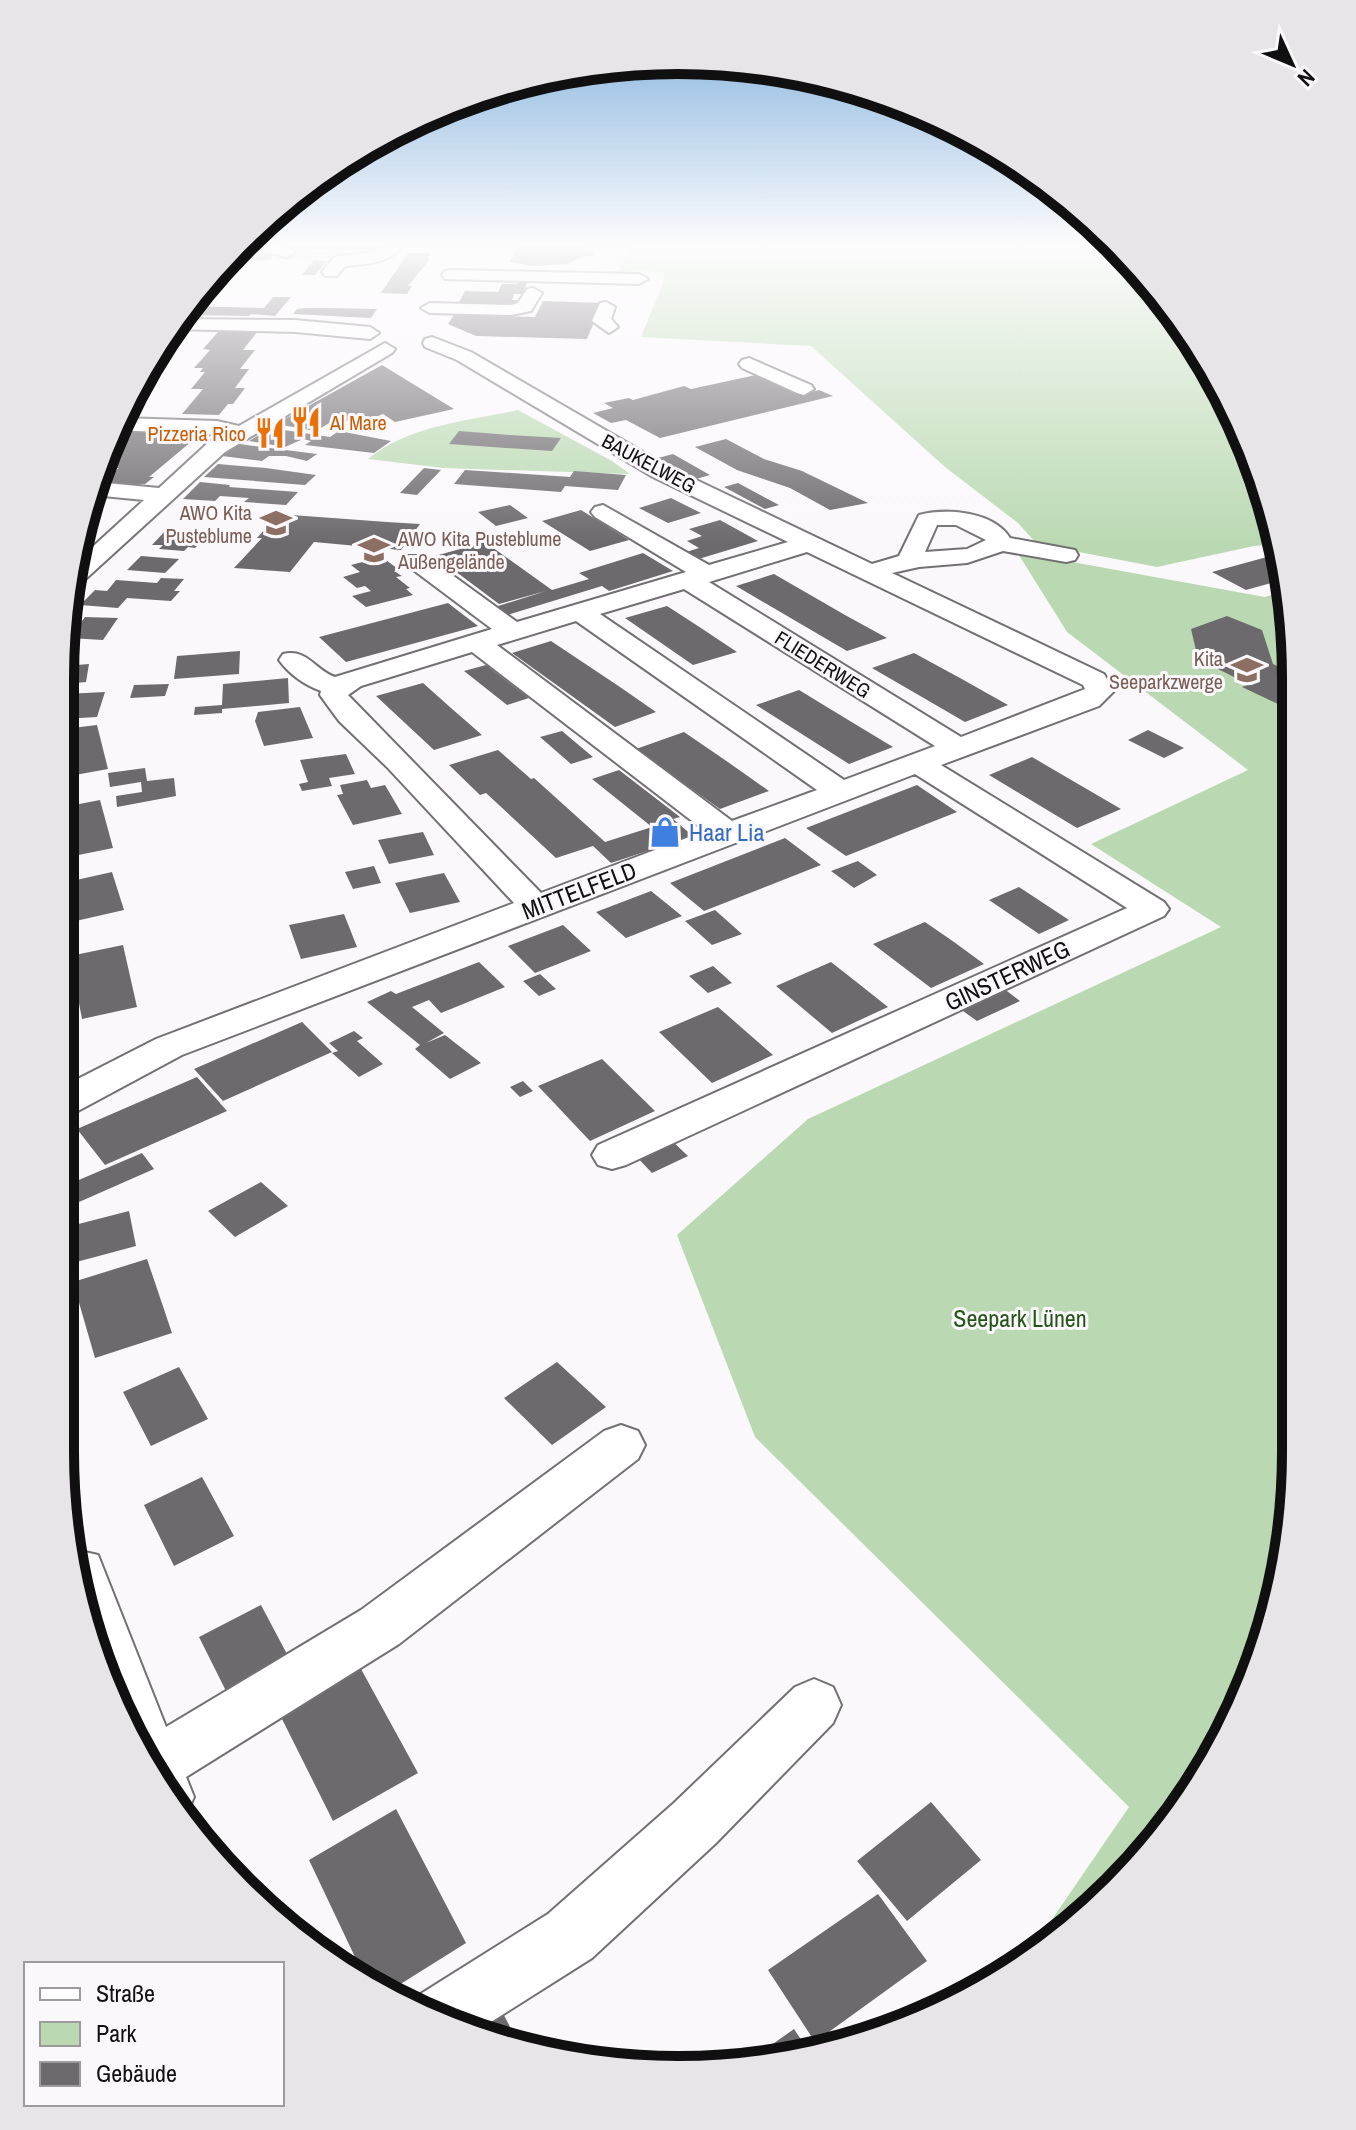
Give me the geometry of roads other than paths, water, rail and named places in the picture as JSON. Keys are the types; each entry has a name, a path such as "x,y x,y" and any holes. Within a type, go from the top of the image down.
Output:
{"street":[{"path":"85,566 206,456 369,344"},
{"name":"BAUKELWEG","path":"450,344 464,356 661,472 1094,680 1100,691"},
{"path":"749,364 804,389"},
{"path":"130,424 217,427 239,432"},
{"path":"104,490 163,495"},
{"name":"FLIEDERWEG","path":"603,512 958,748"},
{"path":"909,560 927,520 936,517 972,522 998,537 999,543"},
{"path":"293,660 317,680 337,687 810,543"},
{"path":"872,572 909,560 952,559 993,548 999,543 1066,555"},
{"path":"417,561 513,632"},
{"path":"580,612 841,792"},
{"path":"477,643 728,833"},
{"path":"337,687 334,695 349,715 398,761 535,906"},
{"name":"MITTELFELD","path":"74,1097 169,1047 728,833 1089,700 1100,691"},
{"name":"GINSTERWEG","path":"612,1155 1152,909 918,763"},
{"path":"168,1775 380,1627 621,1445"},
{"path":"98,1618 137,1721"},
{"path":"450,2011 570,1936 695,1823 814,1705"}],"place":[{"name":"Al Mare","path":"306,422"},
{"name":"Pizzeria Rico","path":"270,433"},
{"name":"AWO Kita Pusteblume","path":"276,523"},
{"name":"AWO Kita Pusteblume Außengelände","path":"374,550"},
{"name":"Kita Seeparkzwerge","path":"1247,670"},
{"name":"Haar Lia","path":"665,832"}],"park label":[{"name":"Seepark Lünen","path":"1020,1318"}]}
